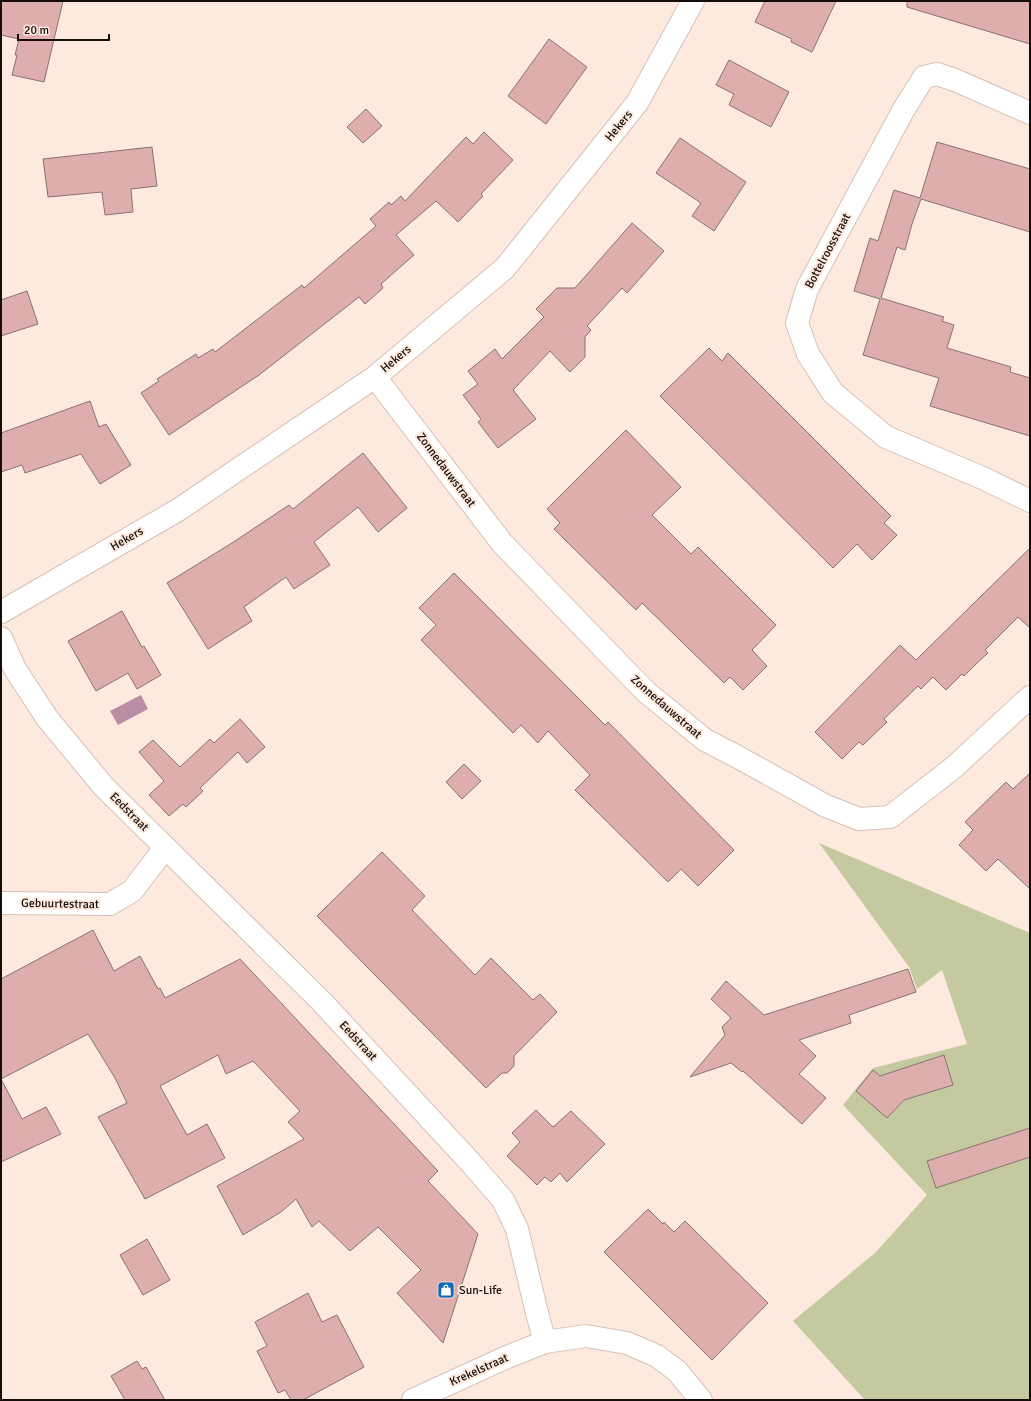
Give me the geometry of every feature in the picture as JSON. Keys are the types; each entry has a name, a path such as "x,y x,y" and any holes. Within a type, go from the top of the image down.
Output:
{"street":[{"name":"Hekers","path":"1,612 178,510 376,377 505,268 637,103 693,1"},
{"name":"Bottelroosstraat","path":"1030,113 955,80 937,74 924,77 904,109 807,289 797,323 808,354 833,392 886,437 985,479 1030,501"},
{"name":"Zonnedauwstraat","path":"376,377 502,543 645,691 705,740 826,806 860,819 890,818 953,768 1030,697"},
{"name":"Eedstraat","path":"1,638 15,669 47,718 104,787 322,1002 471,1163 503,1200 517,1229 536,1313 545,1342"},
{"name":"Gebuurtestraat","path":"1,903 110,904 132,891 165,848"},
{"path":"545,1342 586,1336 627,1342 656,1356 677,1371 701,1400"},
{"name":"Krekelstraat","path":"413,1400 507,1357 545,1342"}],"green space":[{"path":"819,843 1030,933 1030,1400 865,1400 793,1321 876,1252 927,1195 843,1105 873,1068 967,1044 942,970 917,989 909,967"}],"shaded area":[{"path":"141,695 148,709 118,725 110,711"}],"building":[{"path":"1,1 63,1 44,82 12,75 19,39 1,35"},
{"path":"765,1 836,1 812,52 791,42 792,39 755,22"},
{"path":"907,1 1030,1 1030,44 907,7"},
{"path":"549,39 587,67 546,124 508,96"},
{"path":"729,60 789,92 771,127 729,105 734,94 716,85"},
{"path":"366,109 382,126 363,143 347,127"},
{"path":"484,132 513,160 481,194 483,196 458,222 436,201 396,235 414,255 381,284 383,288 365,304 359,297 259,375 169,435 141,393 159,381 157,379 196,354 198,358 213,349 215,352 302,285 304,288 376,226 370,219 389,202 391,205 401,196 405,201 466,137 473,144"},
{"path":"680,138 746,182 714,231 692,216 701,203 656,173"},
{"path":"937,142 1030,169 1030,232 921,199 905,250 897,247 881,298 944,317 942,321 954,325 947,348 1011,367 1010,372 1030,378 1030,436 930,406 939,378 863,355 880,299 854,291 870,238 878,241 894,190 920,198"},
{"path":"152,147 157,186 131,189 133,212 105,215 102,192 48,197 43,159"},
{"path":"632,223 664,251 627,293 622,288 587,326 591,330 585,337 585,357 570,372 550,351 513,390 536,419 498,448 478,422 481,419 463,395 478,384 468,371 495,349 502,359 544,317 536,309 557,288 575,288"},
{"path":"27,291 38,324 1,336 1,300"},
{"path":"709,348 722,361 728,353 891,516 884,523 897,535 872,560 857,544 833,568 660,396"},
{"path":"90,401 99,427 106,424 131,465 100,484 81,454 25,473 22,465 1,472 1,433"},
{"path":"626,430 681,487 652,515 691,554 698,547 776,625 752,650 767,666 743,690 730,677 724,683 642,603 636,610 554,529 560,523 547,509"},
{"path":"363,453 407,508 378,532 358,507 314,542 330,565 294,589 286,577 244,607 252,621 208,649 167,583 232,543 289,505 293,509"},
{"path":"1030,548 1030,628 1018,617 985,650 988,653 964,676 962,674 946,690 933,677 921,689 918,686 884,719 887,722 863,745 859,742 842,759 815,732 900,645 916,660"},
{"path":"454,573 605,725 608,722 734,850 698,886 681,869 668,882 575,790 590,775 548,731 538,743 521,725 513,733 421,640 436,625 419,608"},
{"path":"122,611 142,647 144,646 161,675 137,689 128,673 96,691 68,641"},
{"path":"240,719 265,747 247,763 238,752 200,788 203,791 186,807 183,804 169,816 149,795 164,781 139,752 153,740 180,767 210,739 214,743"},
{"path":"464,764 481,781 462,799 446,782"},
{"path":"1030,773 1030,889 998,859 986,871 959,845 973,830 965,822 1006,782 1013,789"},
{"path":"382,852 425,896 412,910 475,975 491,958 533,1000 540,994 557,1012 514,1056 514,1066 507,1073 502,1073 486,1088 317,916"},
{"path":"93,930 114,971 140,956 158,989 160,988 165,998 240,959 438,1171 428,1181 478,1234 443,1343 397,1293 421,1270 378,1227 350,1251 319,1221 312,1227 296,1199 281,1212 243,1235 217,1186 304,1139 288,1122 300,1111 253,1061 226,1074 218,1055 160,1086 187,1135 207,1124 225,1158 145,1199 98,1117 127,1103 115,1078 88,1034 1,1079 1,979"},
{"path":"908,969 916,992 849,1015 851,1023 799,1040 816,1056 799,1074 826,1098 802,1124 743,1071 742,1072 731,1063 690,1077 725,1035 722,1027 731,1018 711,999 726,981 764,1015"},
{"path":"944,1055 953,1085 904,1100 887,1118 856,1091 873,1070 880,1076"},
{"path":"1,1079 22,1119 46,1107 61,1134 1,1162"},
{"path":"536,1110 553,1127 571,1111 605,1144 567,1182 560,1173 551,1182 545,1177 537,1185 507,1156 520,1142 512,1133"},
{"path":"1030,1128 1030,1157 936,1188 927,1161"},
{"path":"648,1209 663,1224 664,1222 674,1232 685,1221 768,1303 712,1360 604,1252"},
{"path":"147,1239 170,1280 143,1295 120,1255"},
{"path":"308,1293 322,1322 337,1315 364,1367 303,1400 291,1400 285,1390 278,1393 257,1351 267,1346 255,1322"},
{"path":"137,1361 142,1369 146,1367 165,1400 125,1400 111,1376"}],"place":[{"name":"Sun-Life","path":"446,1290"}]}
